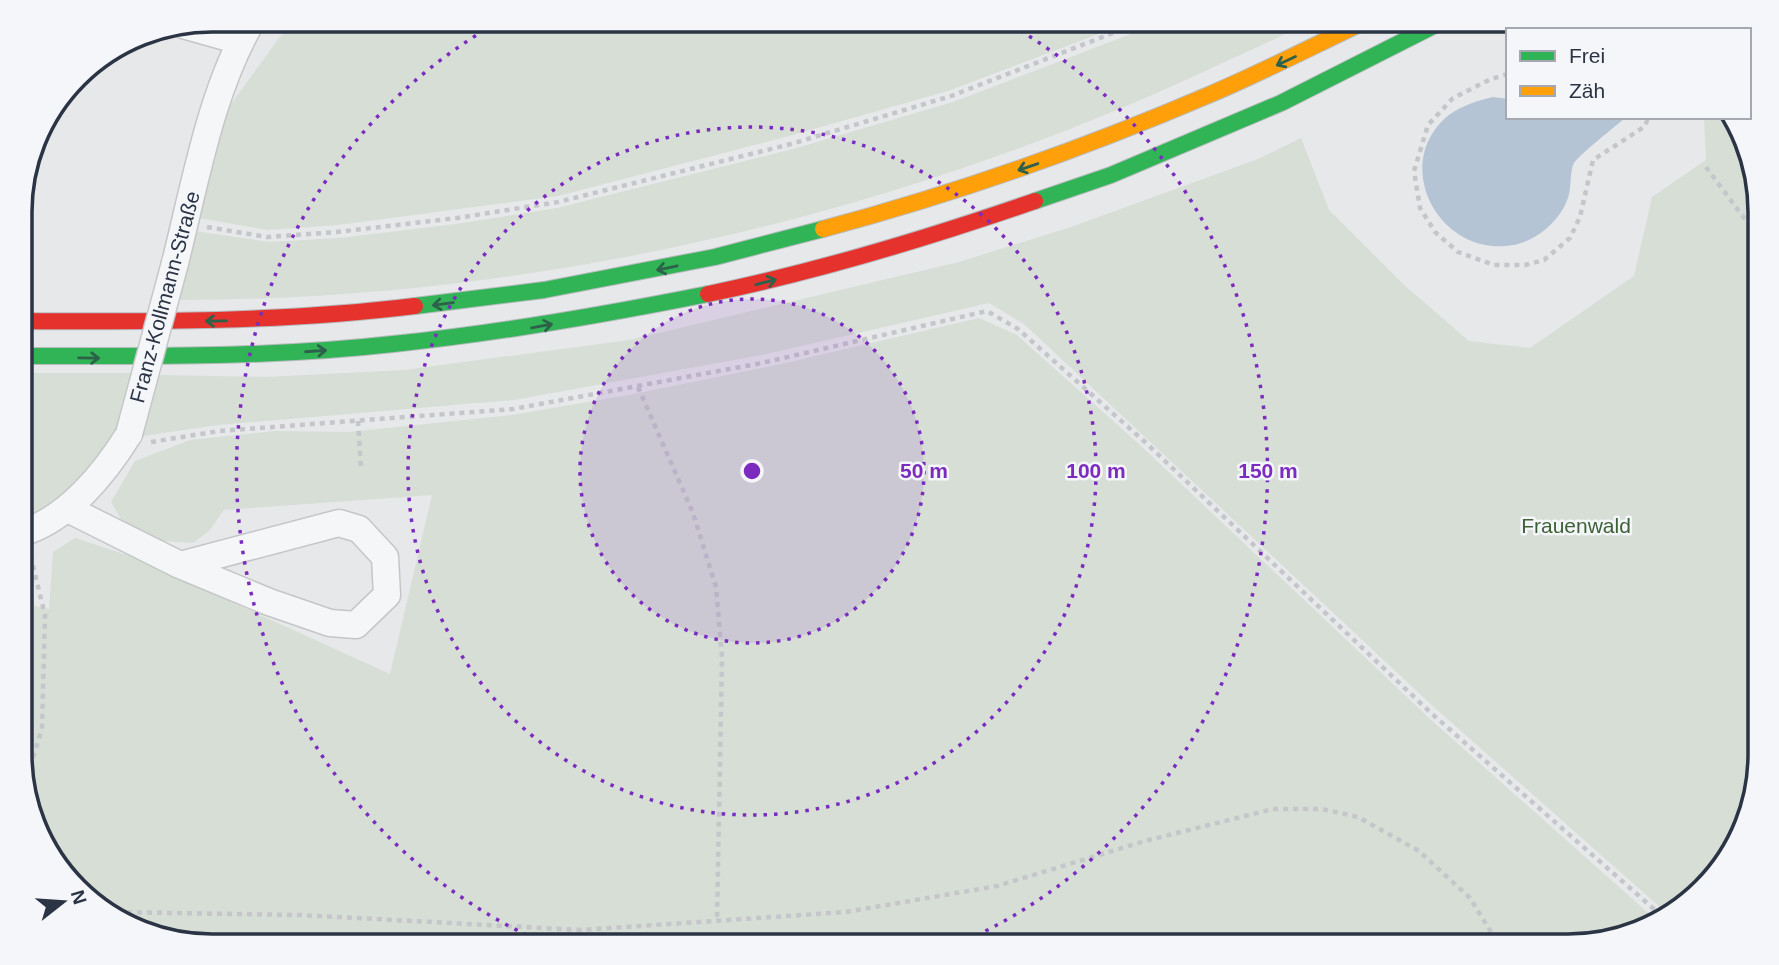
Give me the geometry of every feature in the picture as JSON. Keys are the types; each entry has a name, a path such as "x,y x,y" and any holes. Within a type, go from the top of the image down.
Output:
{"highway":[{"path":"32,321 92,324 263,320 397,310 590,282 740,252 941,197 1067,153 1233,86 1343,32"},
{"path":"32,356 93,359 265,355 402,344 532,328 748,287 848,262 953,230 1161,156 1329,80 1422,32"}],"street":[{"name":"Franz-Kollmann-Straße","path":"32,528 68,509 102,472 125,440 175,263 204,142 246,32"},
{"path":"68,509 180,565 269,602 330,623 356,625 387,594 385,556 359,529 339,523 180,565"}],"path":[{"path":"185,224 267,237 457,218 558,202 791,144 951,96 1116,32"},
{"path":"1506,75 1453,98 1429,125 1414,171 1420,208 1435,233 1458,252 1494,265 1525,265 1544,260 1570,238 1580,217 1593,160 1644,127 1648,119"},
{"path":"1706,167 1748,223"},
{"path":"125,440 513,409 762,363 988,311 1018,329 1125,425 1431,713 1655,910"},
{"path":"638,387 693,513 716,587 722,657 717,921"},
{"path":"358,421 361,469"},
{"path":"32,567 45,615 42,729 32,760"},
{"path":"128,912 300,915 581,930 846,912 997,886 1145,841 1273,809 1322,810 1357,817 1419,851 1470,898 1492,933"}],"green space":[{"path":"284,32 1104,32 948,91 789,136 558,196 338,225 268,230 193,217 212,147 231,104"},
{"path":"1136,32 1289,32 1095,119 969,166 841,206 710,239 577,266 444,285 310,296 176,300 194,231 269,242 339,238 557,208 793,149 953,102"},
{"name":"Frauenwald","path":"1704,119 1721,119 1738,154 1746,188 1748,212 1748,753 1741,800 1729,833 1703,872 1686,889 1660,907 1435,708 1024,324 989,303 762,355 514,400 218,425 143,436 156,375 266,377 404,370 629,340 959,262 1071,227 1258,159 1301,138 1329,210 1403,284 1469,341 1530,348 1634,276 1652,197 1706,160"},
{"path":"979,318 1017,335 1141,446 1430,719 1649,914 1625,924 1579,933 212,934 165,927 132,915 98,893 98,867 72,867 50,833 41,811 33,777 32,605 49,609 53,552 75,538 130,556 390,674 432,495 224,510 209,531 193,543 162,541 125,526 111,502 135,461 190,440 274,431 349,432 512,415 629,395 781,364"},
{"path":"32,373 133,373 115,436 61,501 32,516"}],"water":[{"path":"1493,97 1506,99 1506,119 1624,119 1574,163 1566,203 1548,227 1522,243 1487,245 1463,237 1444,222 1431,203 1423,181 1423,157 1431,135 1449,115 1470,104"}],"traffic: fast":[{"path":"1035,201 1111,175 1281,103 1421,32"},
{"path":"415,306 544,290 715,257 823,229"},
{"path":"32,356 207,355 346,349 512,329 708,294"}],"traffic: slow":[{"path":"823,229 971,185 1116,133 1231,85 1343,32"}],"traffic: jam":[{"path":"708,294 873,253 1035,201"},
{"path":"32,321 267,318 415,306"}]}
